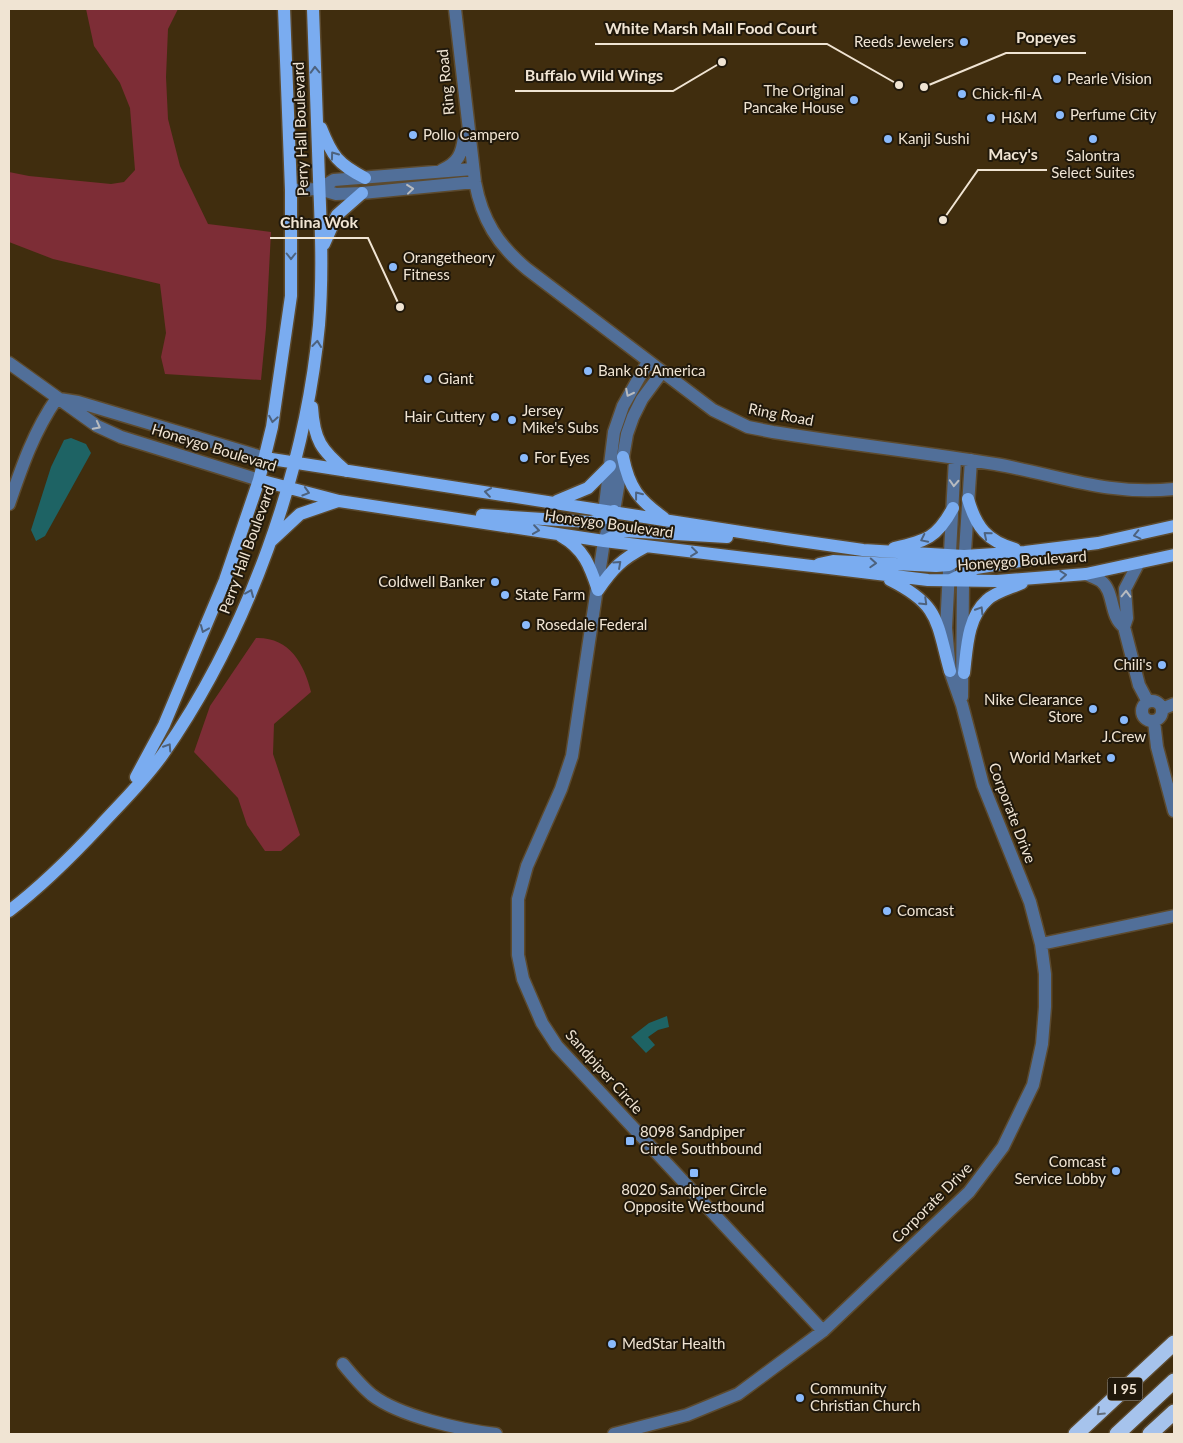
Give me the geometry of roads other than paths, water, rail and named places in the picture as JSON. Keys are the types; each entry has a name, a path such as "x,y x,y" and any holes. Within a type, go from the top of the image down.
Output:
{"highway":[{"name":"I 95","path":"1076,1434 1174,1343"},
{"path":"1117,1434 1174,1381"},
{"path":"1150,1434 1174,1412"}],"main road":[{"name":"Perry Hall Boulevard","path":"102,823 133,782 164,725 225,580 265,458 279,386 291,296 291,190 284,9"},
{"name":"Perry Hall Boulevard","path":"9,911 66,862 138,786 156,763 195,704 237,624 269,543 295,463 310,390 319,324 322,251 313,9"},
{"path":"317,119 329,150 335,158 341,164 365,178"},
{"path":"322,251 337,214 362,193"},
{"path":"310,390 313,425 319,444 346,471"},
{"path":"623,457 634,491 668,521"},
{"name":"Honeygo Boulevard","path":"265,458 554,502 607,513 949,561"},
{"path":"554,502 588,488 610,466"},
{"name":"Honeygo Boulevard","path":"259,480 339,501 604,541 883,576 948,581"},
{"path":"968,499 972,515 984,534 1002,545 1025,552"},
{"path":"269,543 300,514 339,501"},
{"path":"883,551 924,540 940,530 952,508"},
{"path":"454,518 492,515 590,522 607,513"},
{"name":"Honeygo Boulevard","path":"964,556 1025,552 1098,543 1174,526"},
{"path":"604,541 624,531 812,542"},
{"path":"556,533 580,550 588,562 598,590"},
{"path":"948,581 963,578 976,568 1039,558 1098,543"},
{"path":"598,590 613,568 626,557 645,546"},
{"path":"807,567 833,561 949,561 964,556"},
{"name":"Honeygo Boulevard","path":"963,578 1034,578 1086,574 1174,556"},
{"path":"883,576 908,589 930,607 935,616 950,671"},
{"path":"964,673 971,626 987,600 1034,578"}],"street":[{"name":"Ring Road","path":"455,9 466,123 475,182 484,218 495,237 508,253 713,410 748,427 971,460 1107,489 1136,491 1174,489"},
{"path":"436,173 450,167 462,153 466,123"},
{"path":"320,188 334,180 473,169"},
{"path":"291,190 320,188 336,194 362,193 475,182"},
{"path":"607,513 614,432 622,406 648,362"},
{"name":"Honeygo Boulevard","path":"9,363 97,426 121,437 259,480"},
{"path":"607,513 633,417 642,399 662,372"},
{"path":"9,504 26,453 40,424 57,398"},
{"name":"Honeygo Boulevard","path":"57,398 78,402 265,458"},
{"name":"Corporate Drive","path":"614,1434 687,1415 738,1394 823,1332 969,1192 991,1166 1007,1141 1032,1085 1041,1051 1046,990 1041,944 1030,902 983,785 962,705 950,671 946,628 956,458"},
{"name":"Corporate Drive","path":"962,705 964,673 963,578 971,460"},
{"name":"Sandpiper Circle","path":"607,513 598,590 572,756 561,789 527,866 518,899 516,924 518,955 523,979 542,1023 557,1046 823,1332"},
{"path":"1138,564 1125,589 1127,618 1124,627 1139,685 1148,702"},
{"path":"1086,574 1102,582 1109,594 1116,621 1124,627"},
{"path":"1148,702 1156,702 1162,709 1161,715 1154,720 1148,720 1143,715 1143,707 1148,702"},
{"path":"1162,709 1174,704"},
{"path":"1154,720 1157,747 1174,812"},
{"path":"1041,944 1174,916"},
{"path":"342,1364 373,1396 389,1404 435,1421 496,1434"}],"water":[{"path":"71,438 86,444 91,453 45,536 36,541 31,530 51,467 64,440"},
{"path":"667,1016 669,1027 658,1030 648,1037 655,1045 646,1053 631,1037 649,1023"}],"place":[{"name":"Reeds Jewelers","path":"964,42"},
{"name":"Buffalo Wild Wings","path":"722,62"},
{"name":"Pearle Vision","path":"1057,79"},
{"name":"White Marsh Mall Food Court","path":"899,85"},
{"name":"Popeyes","path":"924,87"},
{"name":"Chick-fil-A","path":"962,94"},
{"name":"The Original Pancake House","path":"854,100"},
{"name":"Perfume City","path":"1060,115"},
{"name":"H&M","path":"991,118"},
{"name":"Pollo Campero","path":"413,135"},
{"name":"Kanji Sushi","path":"888,139"},
{"name":"Salontra Select Suites","path":"1093,139"},
{"name":"Macy's","path":"943,220"},
{"name":"Orangetheory Fitness","path":"393,267"},
{"name":"China Wok","path":"400,307"},
{"name":"Bank of America","path":"588,371"},
{"name":"Giant","path":"428,379"},
{"name":"Hair Cuttery","path":"495,417"},
{"name":"Jersey Mike's Subs","path":"512,420"},
{"name":"For Eyes","path":"524,458"},
{"name":"Coldwell Banker","path":"495,582"},
{"name":"State Farm","path":"505,595"},
{"name":"Rosedale Federal","path":"526,625"},
{"name":"Chili's","path":"1162,665"},
{"name":"Nike Clearance Store","path":"1093,709"},
{"name":"J.Crew","path":"1124,720"},
{"name":"World Market","path":"1111,758"},
{"name":"Comcast","path":"887,911"},
{"name":"8098 Sandpiper Circle Southbound","path":"630,1141"},
{"name":"Comcast Service Lobby","path":"1116,1171"},
{"name":"8020 Sandpiper Circle Opposite Westbound","path":"694,1173"},
{"name":"MedStar Health","path":"612,1344"},
{"name":"Community Christian Church","path":"800,1398"}]}
